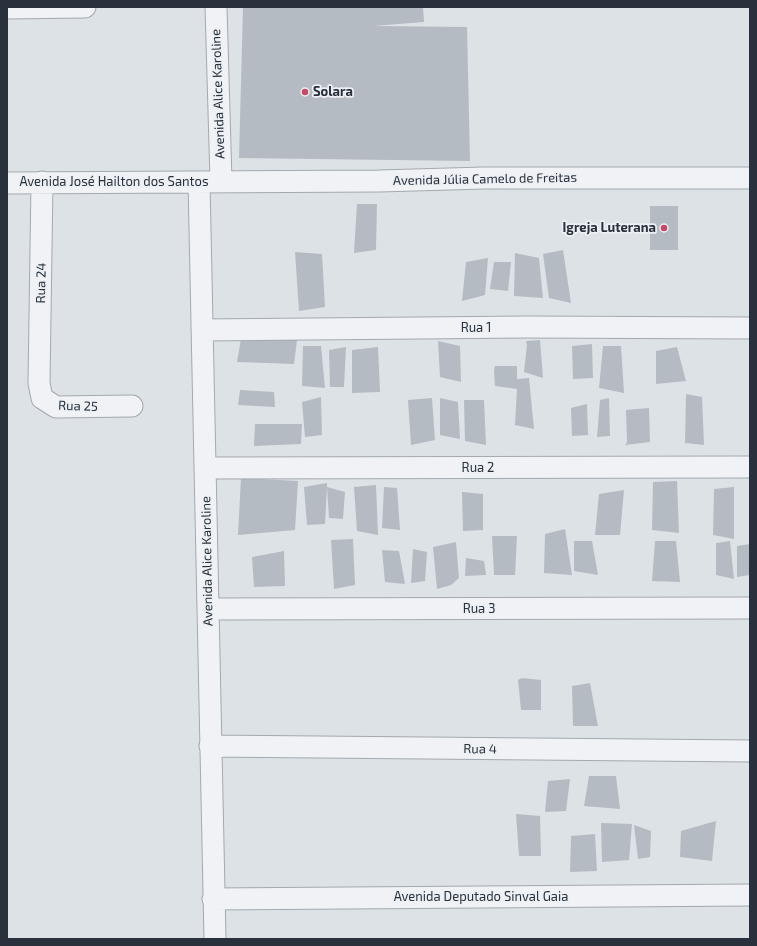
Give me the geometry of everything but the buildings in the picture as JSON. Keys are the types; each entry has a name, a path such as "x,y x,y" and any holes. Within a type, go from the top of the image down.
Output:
{"street":[{"path":"7,8 85,7"},
{"name":"Avenida Alice Karoline","path":"216,7 221,181"},
{"name":"Avenida Júlia Camelo de Freitas","path":"221,181 379,181 492,178 750,178"},
{"name":"Avenida José Hailton dos Santos","path":"7,183 221,181"},
{"name":"Rua 24","path":"39,383 42,182"},
{"name":"Avenida Alice Karoline","path":"199,182 214,939"},
{"name":"Rua 1","path":"202,330 527,327 750,328"},
{"name":"Rua 25","path":"39,383 42,398 56,407 132,406"},
{"name":"Rua 2","path":"205,468 750,467"},
{"name":"Rua 3","path":"208,609 750,608"},
{"name":"Rua 4","path":"210,746 750,751"},
{"name":"Avenida Deputado Sinval Gaia","path":"213,898 750,895"}],"place":[{"name":"Solara","path":"305,92"},
{"name":"Igreja Luterana","path":"664,228"}]}
